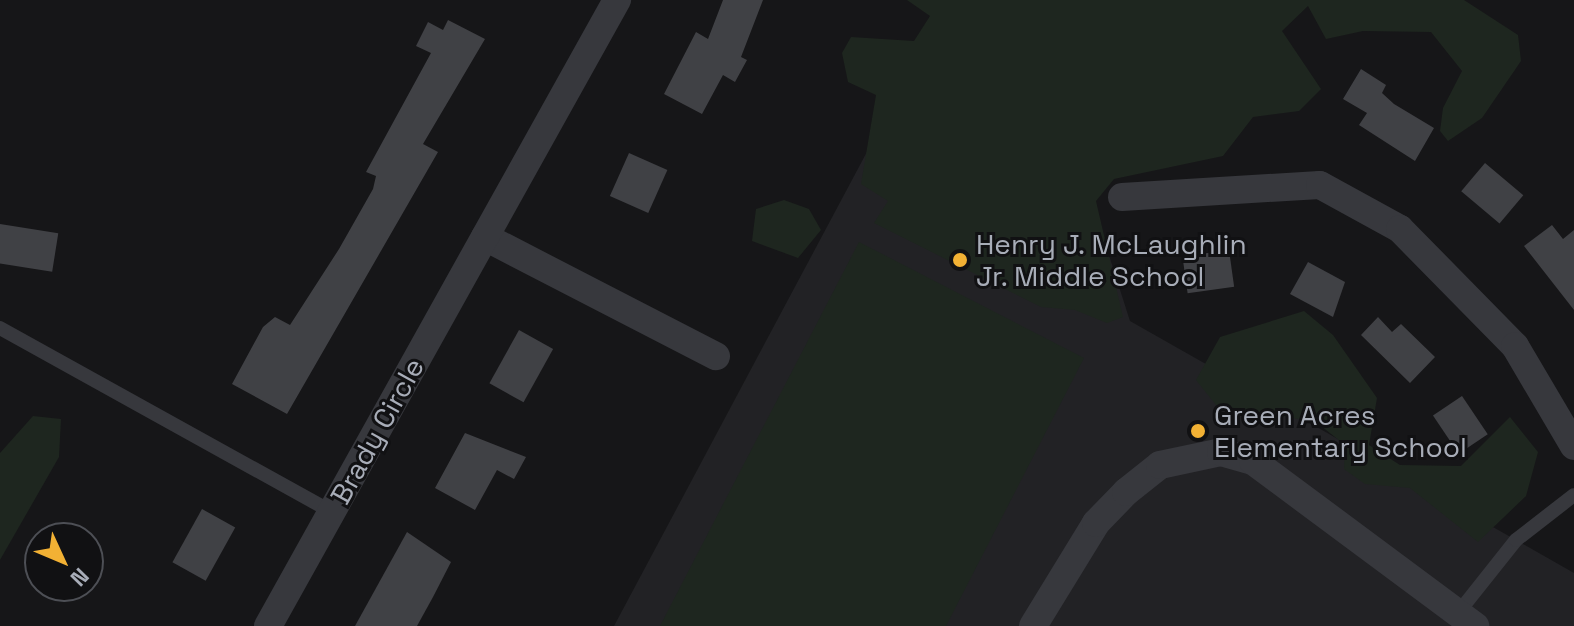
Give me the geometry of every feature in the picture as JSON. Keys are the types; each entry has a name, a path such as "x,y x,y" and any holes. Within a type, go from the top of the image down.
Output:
{"street":[{"name":"Brady Circle","path":"268,626 617,0"},
{"path":"1122,197 1320,185 1387,221 1485,310 1574,446"},
{"path":"485,237 716,356"},
{"path":"1033,626 1096,523 1126,492 1160,465 1221,452 1253,461 1467,620"}],"lane":[{"path":"0,328 332,512"},
{"path":"1467,620 1516,540 1574,495"}],"shaded area":[{"path":"907,0 1464,0 1518,35 1521,61 1482,118 1448,141 1440,131 1443,108 1462,71 1431,32 1363,31 1326,39 1308,6 1282,31 1321,89 1299,111 1253,117 1223,156 1114,179 1096,201 1123,317 1107,323 1075,310 1041,307 874,223 888,201 861,184 876,95 848,82 842,53 851,37 914,41 930,16"},
{"name":"Henry J. McLaughlin Jr. Middle School","path":"948,0 1091,199 1130,321 1574,573 1574,626 614,626"},
{"path":"784,200 809,209 821,230 798,258 752,241 756,209"},
{"path":"859,242 1084,358 946,626 660,626"},
{"path":"1304,311 1333,335 1377,398 1369,445 1400,465 1461,466 1510,417 1538,452 1526,496 1478,542 1410,488 1365,484 1344,469 1345,445 1316,422 1216,405 1196,380 1220,337"},
{"path":"33,416 61,419 59,457 0,560 0,453"}],"building":[{"path":"723,0 763,0 741,57 747,60 735,82 723,75 702,114 664,94 696,32 708,39"},
{"path":"448,20 485,39 423,144 438,152 287,414 232,384 263,327 275,317 290,325 339,249 373,189 376,176 366,172 431,53 416,46 428,22 443,30"},
{"path":"1361,69 1386,85 1382,93 1394,104 1434,128 1415,161 1359,125 1367,113 1343,99"},
{"path":"629,153 667,170 648,213 610,196"},
{"path":"1485,163 1523,195 1500,223 1461,191"},
{"path":"0,224 58,233 52,272 0,263"},
{"path":"1552,225 1563,239 1574,230 1574,310 1524,246"},
{"path":"1229,250 1234,287 1188,293 1182,257"},
{"path":"1308,262 1345,282 1333,317 1290,294"},
{"path":"1378,317 1392,332 1401,324 1435,357 1410,383 1361,335"},
{"path":"519,330 553,349 524,402 489,383"},
{"path":"1462,396 1488,434 1459,454 1433,416"},
{"path":"465,433 526,457 514,479 497,470 475,510 435,488"},
{"path":"202,509 235,527 206,581 172,562"},
{"path":"407,532 451,562 417,626 355,626"}],"place":[{"name":"Henry J. McLaughlin Jr. Middle School","path":"960,260"},
{"name":"Green Acres Elementary School","path":"1198,431"}]}
